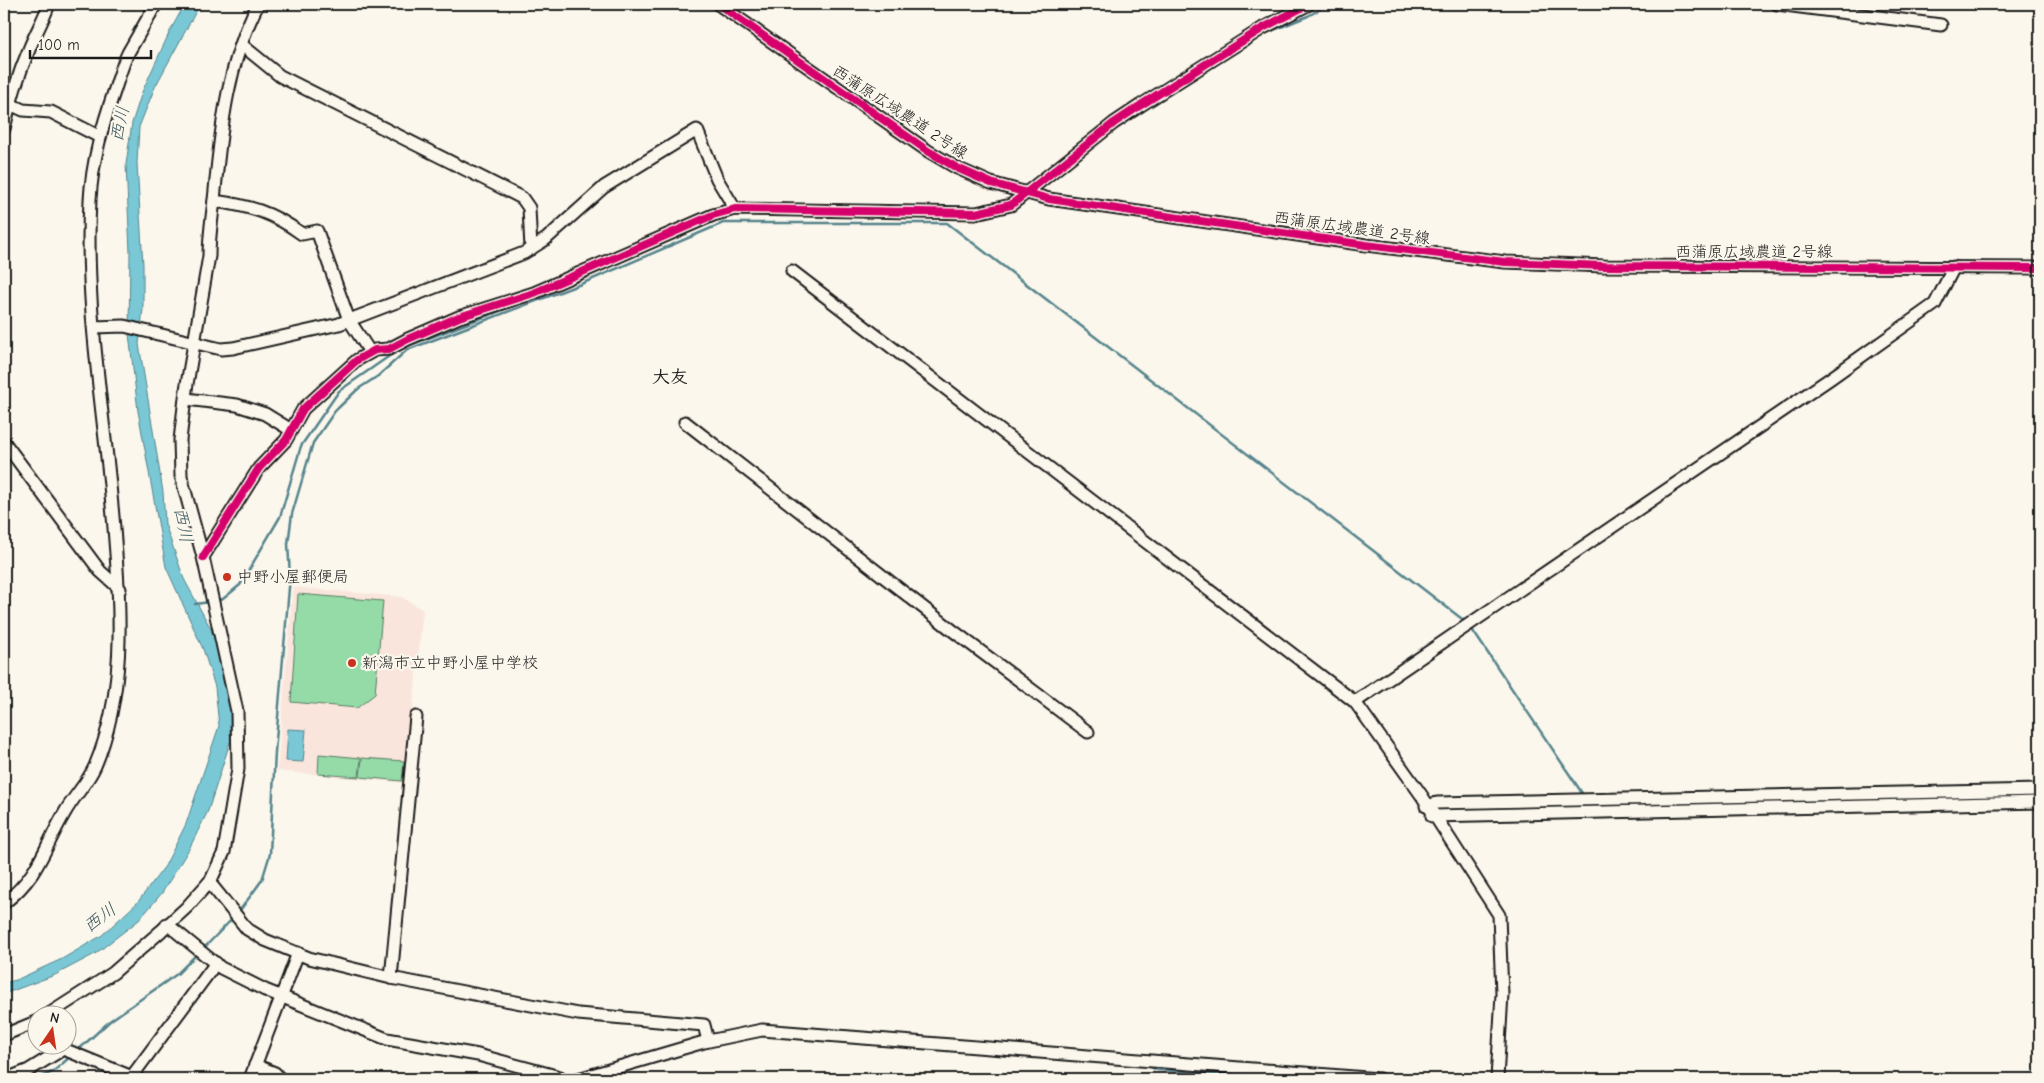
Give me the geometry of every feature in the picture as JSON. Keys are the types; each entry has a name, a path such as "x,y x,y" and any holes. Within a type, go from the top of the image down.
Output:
{"street":[{"path":"4,128 30,45 43,22 49,4"},
{"path":"4,903 16,893 39,865 65,812 78,796 94,767 110,713 119,654 120,589 94,327 90,198 100,136 128,54 156,4"},
{"path":"62,1006 113,973 187,907 209,882 224,852 232,814 238,769 239,732 230,673 203,557 181,476 180,440 193,344 209,256 209,235 222,118 242,45 258,4"},
{"name":"西蒲原広域農道 2号線","path":"718,4 928,151 957,168 1026,194 1366,245 1506,262 1596,266 2040,268"},
{"path":"203,557 259,468 286,440 303,409 357,360 370,352 389,349 408,338 459,317 526,296 713,215 735,209 976,213 1011,205 1114,123 1263,28 1309,4"},
{"path":"1777,4 1941,25"},
{"path":"242,45 280,76 522,198 529,208 531,249"},
{"path":"10,104 22,110 51,112 100,136"},
{"path":"94,327 124,326 193,344 221,349 233,348 349,320 503,263 531,249 546,239 604,187 697,130 717,179 735,209"},
{"path":"214,201 251,206 281,218 302,234 317,230 349,320 370,352"},
{"path":"1355,702 1823,384 1935,304 1954,267"},
{"path":"792,271 1355,702 1499,915 1502,994 1497,1079"},
{"path":"186,399 237,405 265,414 291,430"},
{"path":"685,422 952,630 1088,732"},
{"path":"4,442 100,570 120,589"},
{"path":"391,978 416,717"},
{"path":"1429,811 1437,803 2040,790"},
{"path":"1429,811 2040,802"},
{"path":"209,882 247,929 265,940 309,958 391,978 578,1014 704,1025 708,1041"},
{"path":"167,924 216,963 281,997 387,1039 478,1055 534,1068 562,1079"},
{"path":"250,1079 298,953"},
{"path":"78,1055 133,1078 216,963"},
{"path":"4,1035 28,1029"},
{"path":"578,1079 708,1041 762,1030 1379,1079"},
{"path":"6,1079 29,1070 48,1056"},
{"path":"255,1065 275,1073 280,1079"}],"shaded area":[{"name":"新潟市立中野小屋中学校","path":"293,587 402,597 423,610 405,783 277,771"}],"green space":[{"path":"298,594 383,601 375,694 357,708 291,702"},
{"path":"319,754 361,758 359,777 318,774"},
{"path":"362,758 404,761 402,781 360,777"}],"water":[{"path":"185,4 200,4 155,87 139,127 137,163 143,265 143,309 139,344 163,492 165,524 184,579 211,629 224,668 232,712 232,736 208,811 189,849 162,893 139,920 95,954 55,975 4,994 4,983 16,980 62,959 101,936 137,903 165,866 186,824 219,726 215,687 203,649 166,567 138,411 129,334 130,252 126,164 132,123 142,92 171,29"},
{"path":"288,729 306,730 303,762 286,761"}],"waterway":[{"path":"1264,34 1308,16 1329,4"},
{"path":"1115,129 1260,37"},
{"path":"1013,210 1024,203"},
{"path":"732,215 781,215"},
{"path":"979,218 991,215"},
{"path":"564,286 724,217"},
{"path":"238,913 262,880 270,854 275,752 290,576 288,544 292,514 313,443 335,411 358,389 378,376 407,350 581,284 723,223 947,223 1466,622"},
{"path":"405,347 521,303"},
{"path":"215,601 223,599 240,585 280,517 301,446 339,391 398,350"},
{"path":"195,604 210,602"},
{"path":"1471,628 1584,796"},
{"path":"203,949 234,917"},
{"path":"78,1050 111,1020 177,974 197,954"},
{"path":"37,1079 54,1071 71,1056"},
{"path":"1148,1066 1158,1070 1282,1079"},
{"path":"597,1079 619,1073"}],"cycle path":[{"path":"718,4 928,151 957,168 991,183 1049,199 1366,245 1505,262 1604,266 2040,268"},
{"path":"203,557 259,468 286,440 303,409 357,360 375,350 389,349 459,317 534,293 713,215 735,209 976,213 1011,205 1114,123 1263,28 1309,4"}],"place":[{"name":"中野小屋郵便局","path":"227,577"},
{"name":"新潟市立中野小屋中学校","path":"352,663"}],"district":[{"name":"大友","path":"670,377"}],"water label":[{"name":"西川","path":"120,124"},
{"name":"西川","path":"183,525"},
{"name":"西川","path":"100,918"}]}
